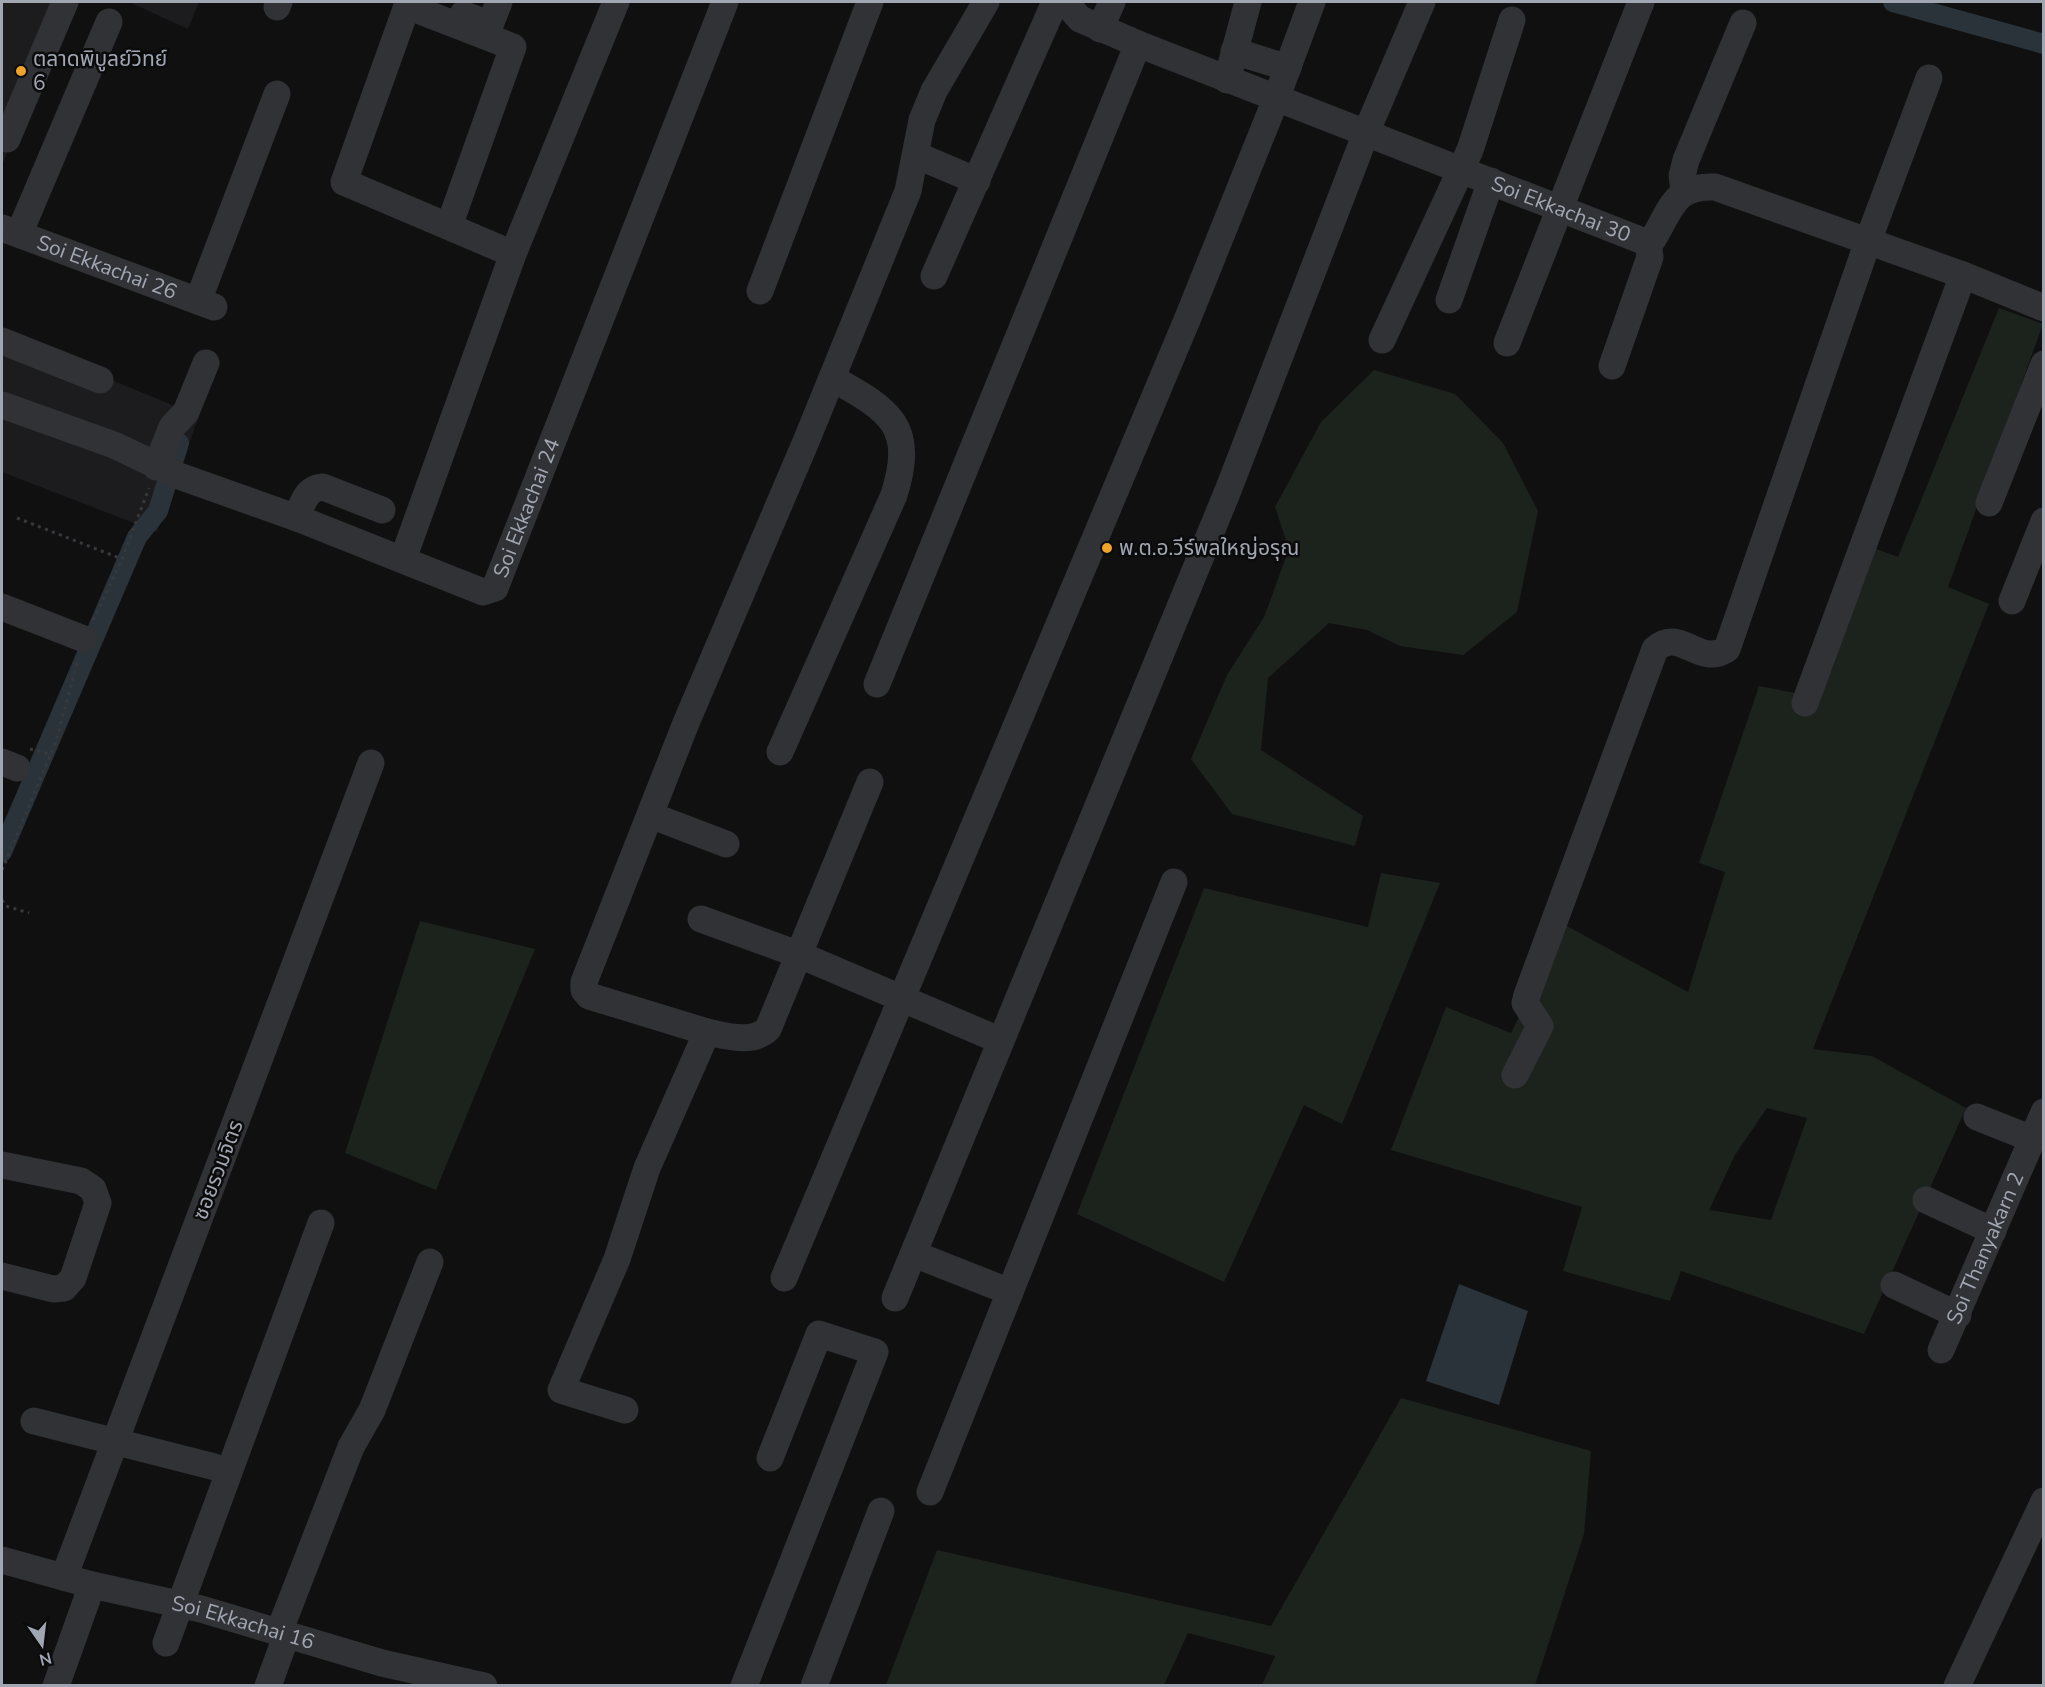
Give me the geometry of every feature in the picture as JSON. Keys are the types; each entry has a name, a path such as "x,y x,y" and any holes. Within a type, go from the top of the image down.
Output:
{"street":[{"path":"2,136 7,139 65,2"},
{"path":"431,2 490,25 499,2"},
{"path":"403,559 513,254 616,2"},
{"name":"Soi Ekkachai 24","path":"2,405 114,445 167,471 297,518 483,592 495,588 725,2"},
{"path":"760,291 870,2"},
{"path":"870,782 768,1029 761,1035 752,1038 706,1032 589,996 584,990 584,982 650,815 908,191 922,120 934,91 986,2"},
{"path":"934,276 1055,2"},
{"name":"Soi Ekkachai 30","path":"1065,2 1080,19 1101,29 1648,243 1653,239 1684,190"},
{"path":"1101,29 1113,2"},
{"path":"1227,80 1248,2"},
{"path":"784,1278 1276,99 1312,2"},
{"path":"895,1298 968,1126 999,1040 1227,493 1366,134 1422,2"},
{"path":"1507,343 1558,208 1641,2"},
{"path":"449,226 513,47 407,6 344,182 513,254"},
{"path":"1382,340 1470,150 1512,20"},
{"path":"10,231 109,22"},
{"path":"1743,23 1686,160 1682,176 1684,190 1696,186 1715,187 1963,275 2043,308"},
{"path":"877,684 1138,44"},
{"path":"1234,51 1288,68"},
{"path":"1515,1075 1538,1036 1540,1026 1525,1003 1527,995 1655,649 1663,642 1672,641 1709,656 1719,655 1727,649 1868,241 1929,78"},
{"name":"Soi Ekkachai 26","path":"10,231 206,304 277,93"},
{"path":"916,155 977,181"},
{"path":"1449,300 1491,181"},
{"path":"1612,366 1650,257 1648,243"},
{"path":"1805,703 1963,275"},
{"path":"2,340 100,380"},
{"path":"167,471 172,428 186,412 206,363"},
{"path":"1989,503 2043,364"},
{"path":"780,752 894,495 902,468 903,444 895,425 875,402 832,378"},
{"path":"297,518 311,490 323,487 382,510"},
{"path":"2012,602 2043,521"},
{"path":"2,607 84,639"},
{"name":"ซอยรวมจิตร","path":"64,1577 371,763"},
{"path":"650,815 726,844"},
{"path":"930,1492 1174,882"},
{"path":"701,919 800,954 999,1040"},
{"path":"625,1410 561,1390 616,1259 647,1168 706,1032"},
{"name":"Soi Thanyakarn 2","path":"1941,1350 1958,1315 2043,1112"},
{"path":"1977,1117 2032,1139"},
{"path":"2,1165 81,1181 93,1189 98,1203 73,1278 64,1288 53,1289 2,1276"},
{"path":"1926,1200 1993,1231"},
{"path":"166,1643 182,1605 321,1223"},
{"path":"914,1254 1010,1292"},
{"path":"268,1686 283,1633 351,1447 372,1410 430,1262"},
{"path":"1894,1285 1958,1315"},
{"path":"744,1686 875,1352 819,1334 770,1458"},
{"path":"34,1421 215,1467"},
{"path":"1957,1686 2043,1501"},
{"path":"814,1686 881,1511"},
{"name":"Soi Ekkachai 16","path":"2,1560 92,1585 182,1605 382,1663 484,1686"},
{"path":"56,1686 92,1585"}],"path":[{"path":"2,870 55,744 84,639 167,471"},
{"path":"16,518 122,559"},
{"path":"2,900 6,906 29,913"}],"shaded area":[{"name":"ตลาดพิบูลย์วิทย์ 6","path":"2,2 71,2 2,165"},
{"path":"129,2 199,2 188,29"},
{"path":"1999,308 2043,324 1948,587 1989,604 1813,1049 1872,1056 1966,1108 1864,1334 1681,1271 1670,1301 1563,1271 1582,1207 1391,1150 1446,1007 1511,1033 1565,925 1688,992 1725,872 1699,863 1759,686 1821,698 1874,548 1898,557","holes":["1767,1108 1807,1118 1771,1220 1709,1210 1735,1155"]},
{"path":"2,335 199,416 157,532 2,472"},
{"path":"1374,370 1455,394 1503,443 1538,511 1517,612 1463,655 1400,646 1367,630 1329,623 1268,678 1261,750 1363,816 1355,846 1232,814 1191,759 1227,675 1264,617 1289,549 1275,507 1321,422"},
{"path":"1381,873 1440,883 1342,1124 1304,1105 1224,1282 1077,1214 1204,888 1368,927"},
{"path":"420,921 535,949 436,1190 345,1153"},
{"path":"1459,1284 1528,1311 1499,1405 1426,1381"},
{"path":"1401,1398 1591,1451 1584,1534 1535,1685 1262,1685 1275,1656 1188,1633 1164,1685 886,1685 937,1550 1271,1626"}],"waterway":[{"path":"1893,2 2044,44"},
{"path":"2,852 137,537 158,511 179,443"}],"place":[{"name":"ตลาดพิบูลย์วิทย์ 6","path":"21,71"},
{"name":"พ.ต.อ.วีร์พลใหญ่อรุณ","path":"1107,548"}]}
